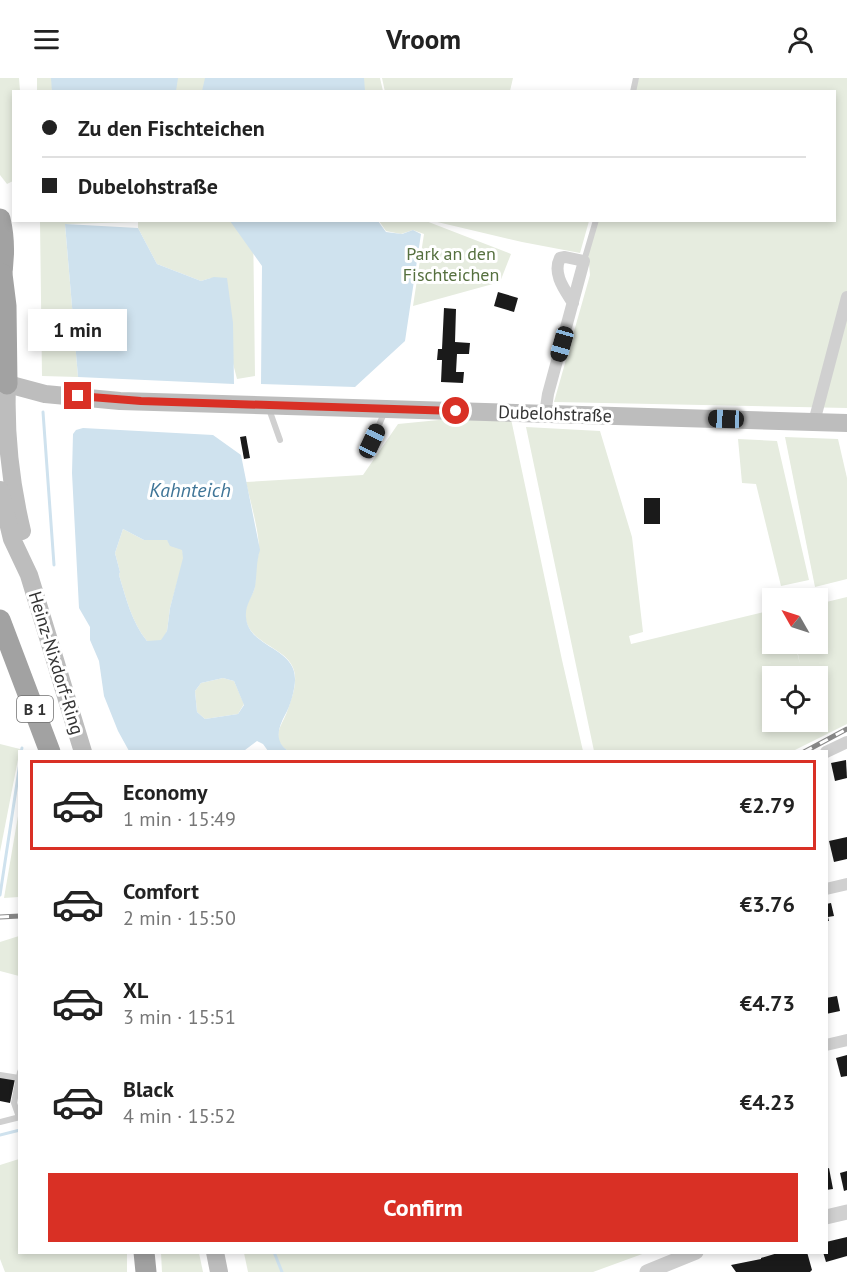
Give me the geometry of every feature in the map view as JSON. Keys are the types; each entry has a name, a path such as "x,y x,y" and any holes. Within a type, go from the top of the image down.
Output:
{"highway":[{"path":"0,219 3,232 1,279 6,306 3,388"},
{"name":"B 1","path":"0,620 49,750"},
{"name":"B 1","path":"0,649 19,667"},
{"path":"144,1254 146,1272"}],"main road":[{"name":"Dubelohstraße","path":"3,388 120,400 847,423"},
{"name":"Heinz-Nixdorf-Ring","path":"3,388 10,474 24,537 29,574"},
{"name":"Heinz-Nixdorf-Ring","path":"0,490 12,538 29,574 81,750"},
{"path":"215,1254 219,1272"}],"street":[{"path":"544,414 584,261 560,258 556,266 558,278 573,303"},
{"path":"814,422 847,297"},
{"path":"828,751 847,742"},
{"path":"828,889 847,884"},
{"path":"828,1045 847,1040"},
{"path":"828,1217 847,1212"},
{"path":"647,1272 691,1254"}],"lane":[{"path":"584,261 595,222"},
{"path":"267,405 280,440"},
{"path":"372,441 386,409"},
{"path":"0,1075 18,1075"},
{"path":"18,1081 14,1103 18,1114"},
{"path":"0,1122 18,1117"}],"green space":[{"path":"0,78 19,78 20,90 12,90 12,182 7,184 0,175"},
{"path":"37,78 380,78 383,90 37,90"},
{"path":"382,78 513,78 510,90 385,90"},
{"path":"639,78 847,78 847,408 554,402 590,275 588,253 598,222 836,222 836,90 635,90"},
{"path":"40,222 138,222 65,224 78,377 42,376"},
{"path":"138,222 253,222 255,376 237,379 211,278 201,281 157,264 138,228"},
{"name":"Park an den Fischteichen","path":"380,222 429,222 511,254 500,282 413,306 424,234 413,230 401,234 386,231"},
{"path":"437,222 589,222 580,253"},
{"path":"449,419 511,419 583,750 287,750 279,742 278,732 293,692 294,670 289,661 257,637 246,620 246,608 255,587 259,542 246,482 363,475 398,424"},
{"path":"526,427 600,431 632,537 643,632 629,636 631,644 762,612 762,654 798,654 800,664 798,654 828,654 828,602 847,597 847,724 795,750 594,750"},
{"path":"785,437 838,439 847,478 847,579 815,587"},
{"path":"738,439 777,441 809,580 781,586 756,484 742,483"},
{"path":"123,529 144,540 167,540 182,549 184,558 170,608 167,631 162,641 147,641 133,618 127,601 115,553"},
{"path":"223,678 234,681 244,704 238,714 205,719 197,712 195,691 201,683"},
{"path":"0,744 20,749 0,852"},
{"path":"18,816 18,897 4,898"},
{"path":"18,936 18,976 0,971 0,942"},
{"path":"18,1159 18,1254 127,1254 127,1272 5,1272 0,1259 0,1165"},
{"path":"161,1254 199,1254 203,1272 162,1272"},
{"path":"244,1254 642,1254 593,1272 248,1272"}],"water":[{"path":"51,78 178,78 176,90 52,90"},
{"path":"205,78 364,78 365,90 202,90"},
{"path":"231,222 379,222 386,232 402,234 413,230 421,234 405,341 355,387 261,384 262,266"},
{"path":"65,224 138,228 157,264 201,281 214,277 227,278 233,323 234,384 78,377"},
{"name":"Kahnteich","path":"83,428 213,435 241,455 260,550 255,587 246,617 255,635 288,661 293,669 295,680 293,693 279,734 281,743 287,750 267,750 257,741 245,750 128,750 104,696 99,661 90,640 90,627 79,608 72,473 73,434 76,430","holes":["123,529 144,540 167,540 170,546 182,550 183,558 170,608 167,631 161,640 147,641 137,626 119,575 115,553","223,678 234,681 244,705 238,714 205,719 197,712 195,691 201,683"]}],"building":[{"path":"498,292 518,298 514,312 494,306"},
{"path":"444,308 456,309 455,342 470,343 469,354 457,354 456,372 464,372 463,383 441,382 442,360 437,360 438,349 442,349"},
{"path":"246,436 250,458 244,459 240,437"},
{"path":"644,498 660,498 660,524 644,524"},
{"path":"846,760 847,778 835,781 831,763"},
{"path":"847,837 847,859 834,862 829,841"},
{"path":"831,903 834,916 828,917 828,904"},
{"path":"837,996 840,1011 828,1014 828,998"},
{"path":"847,1055 847,1076 841,1077 836,1058"},
{"path":"0,1077 15,1079 10,1103 0,1101"},
{"path":"828,1168 833,1189 828,1190"},
{"path":"847,1171 847,1190 844,1191 840,1173"},
{"path":"847,1237 847,1256 826,1262 824,1254 828,1254 828,1242"},
{"path":"774,1254 808,1254 812,1270 810,1272 736,1272 731,1265"}],"waterway":[{"path":"43,412 54,565"},
{"path":"0,895 18,776"},
{"path":"0,1135 18,1130"},
{"path":"275,1254 282,1272"}],"railway":[{"path":"808,750 847,729"},
{"path":"0,917 18,916"}],"route":[{"path":"78,396 141,401 456,411"}]}
